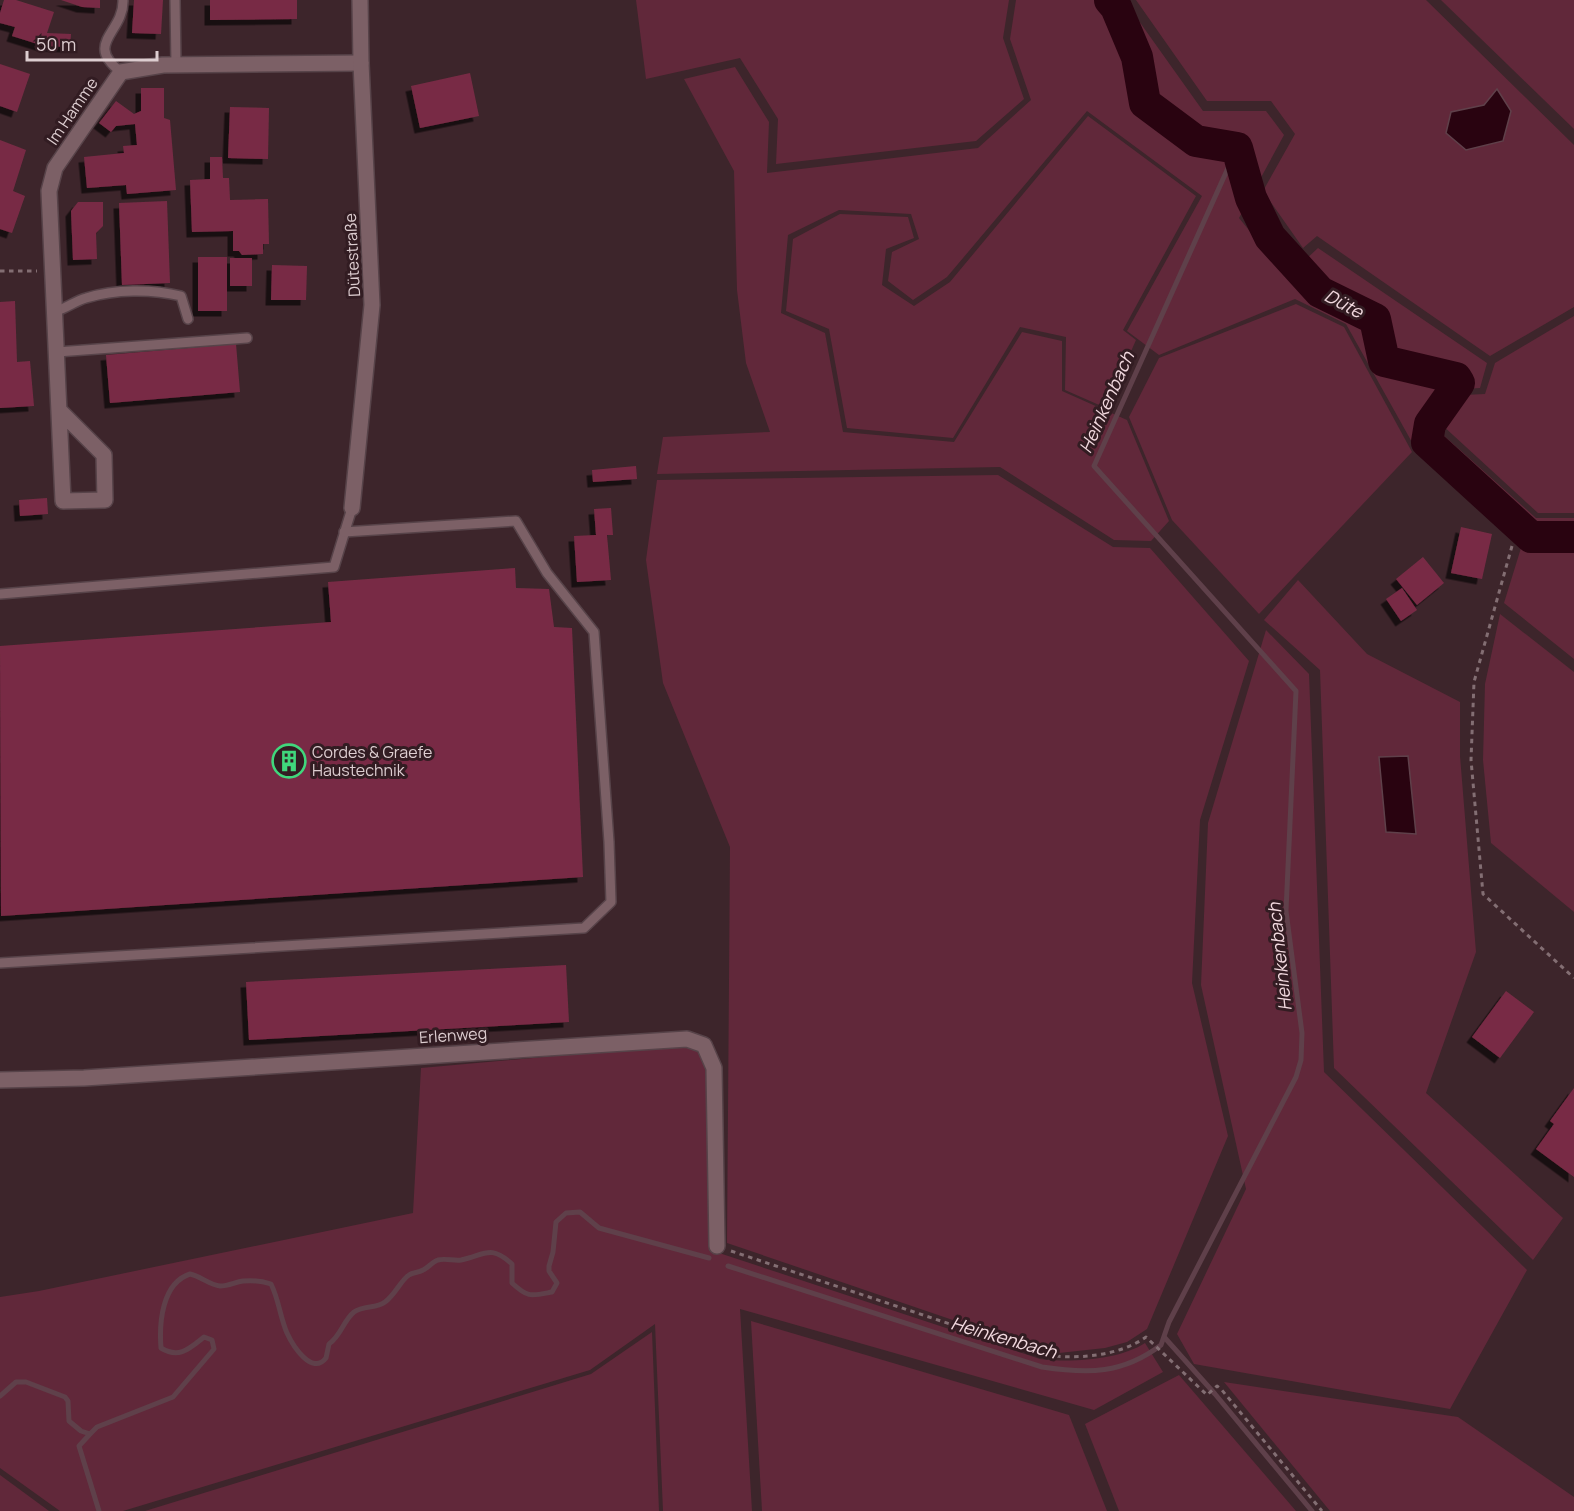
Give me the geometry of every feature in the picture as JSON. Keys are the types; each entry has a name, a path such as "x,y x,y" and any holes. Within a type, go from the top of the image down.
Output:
{"street":[{"name":"Dütestraße","path":"352,508 372,305 360,0"},
{"name":"Im Hamme","path":"60,411 104,455 105,500 63,501 49,191 55,168 121,72 176,65 361,63"},
{"name":"Erlenweg","path":"0,1080 84,1078 687,1039 704,1045 714,1068 717,1246"}],"lane":[{"path":"121,72 107,62 104,49 108,35 119,22 123,0"},
{"path":"175,0 176,65"},
{"path":"56,311 84,298 113,292 168,293 181,297 189,319"},
{"path":"57,352 247,338"},
{"path":"0,594 334,567 352,508"},
{"path":"0,963 584,928 611,902 594,632 547,573 516,521 344,532"}],"path":[{"path":"0,271 54,272"},
{"path":"1512,546 1474,682 1471,760 1483,894 1574,978"},
{"path":"717,1246 1040,1354 1058,1358 1107,1353 1132,1347 1146,1337 1207,1395 1216,1387 1221,1389 1322,1511"}],"shaded area":[{"path":"636,0 1009,0 1003,38 1024,99 976,141 776,164 778,119 740,58 646,79"},
{"path":"1016,0 1124,0 1203,111 1266,111 1284,135 1239,218 1287,277 1318,248 1487,363 1480,388 1443,390 1423,417 1536,518 1574,518 1574,659 1504,603 1521,548 1418,453 1346,324 1295,299 1159,355 1127,331 1202,196 1087,111 947,277 913,300 888,281 892,252 919,239 911,214 839,210 788,235 781,313 825,333 843,432 954,442 1022,332 1062,341 1062,391 1127,420 1169,521 1151,541 1114,540 1000,467 657,474 663,437 770,432 746,363 737,290 734,171 684,79 735,67 769,122 767,173 978,148 1031,100 1010,39"},
{"path":"1136,0 1426,0 1574,145 1574,307 1490,356 1317,236 1303,248 1263,191 1295,134 1271,101 1207,101"},
{"path":"1441,0 1574,0 1574,129"},
{"path":"1497,89 1511,111 1503,141 1466,150 1446,133 1451,112 1484,105"},
{"path":"1088,116 1196,196 1123,330 1136,340 1106,408 1065,390 1066,337 1020,327 953,438 847,428 829,329 786,311 793,239 840,214 908,217 914,238 886,249 882,285 914,306 950,282"},
{"path":"1296,304 1344,327 1412,452 1259,614 1172,520 1129,417 1159,358"},
{"path":"1574,316 1574,513 1538,513 1441,424 1463,395 1485,394 1495,363"},
{"path":"998,475 1113,547 1150,548 1249,661 1200,820 1192,983 1228,1136 1147,1329 1127,1342 1105,1348 1059,1353 1035,1348 727,1243 730,847 663,683 646,560 657,480"},
{"path":"1298,580 1367,654 1460,702 1460,756 1476,952 1426,1093 1563,1218 1533,1260 1334,1068 1320,670 1264,620"},
{"path":"1500,614 1574,672 1574,912 1491,843 1483,760 1485,684"},
{"path":"1266,630 1309,674 1324,1072 1527,1270 1450,1409 1194,1364 1177,1334 1246,1189 1201,985 1208,823"},
{"path":"1408,756 1416,834 1386,832 1379,757"},
{"path":"687,1044 701,1054 707,1071 710,1250 1040,1359 1065,1361 1108,1357 1145,1343 1163,1372 1094,1410 740,1309 752,1511 663,1511 655,1324 590,1370 123,1511 60,1511 0,1468 0,1297 39,1291 413,1213 421,1068"},
{"path":"751,1321 1069,1415 1107,1511 762,1511"},
{"path":"652,1332 659,1511 145,1511 591,1374"},
{"path":"1179,1375 1296,1511 1119,1511 1085,1424"},
{"path":"1224,1382 1458,1417 1574,1497 1574,1511 1330,1511"},
{"path":"0,1475 49,1511 0,1511"}],"building":[{"path":"4,0 16,0 54,12 47,33 71,34 70,47 44,46 12,36 15,27 0,23"},
{"path":"61,0 100,0 100,8 82,7"},
{"path":"134,0 163,0 161,34 132,33"},
{"path":"210,0 297,0 297,19 210,20"},
{"path":"0,64 30,74 17,112 0,106"},
{"path":"470,73 479,116 420,128 411,86"},
{"path":"141,88 164,88 164,118 170,120 176,190 127,194 126,185 87,188 84,157 124,153 123,146 137,145 135,124 116,126 111,132 99,123 116,101 134,114 141,111"},
{"path":"230,107 269,108 268,159 228,158"},
{"path":"0,140 26,150 13,191 25,196 12,233 0,229"},
{"path":"210,157 222,157 223,178 229,178 230,200 268,199 269,244 263,244 263,254 242,255 239,251 233,251 233,231 192,232 190,180 210,179"},
{"path":"167,201 170,283 122,285 119,203"},
{"path":"78,202 103,202 103,226 96,233 97,259 73,260 71,211"},
{"path":"198,257 227,257 227,311 198,311"},
{"path":"230,258 252,258 252,286 230,286"},
{"path":"272,265 307,266 306,300 271,300"},
{"path":"15,301 17,362 30,361 34,406 0,408 0,302"},
{"path":"236,344 240,392 110,403 106,355"},
{"path":"636,466 637,479 593,482 592,470"},
{"path":"47,498 48,514 20,516 19,500"},
{"path":"611,508 613,535 607,535 611,580 577,582 574,536 596,535 594,509"},
{"path":"1461,527 1492,534 1482,579 1451,573"},
{"path":"1423,557 1444,583 1417,605 1396,579"},
{"name":"Cordes & Graefe Haustechnik","path":"515,568 516,588 549,589 554,627 572,628 583,877 1,916 0,646 331,622 328,582"},
{"path":"1402,588 1417,610 1401,621 1386,599"},
{"path":"566,965 569,1022 249,1040 246,982"},
{"path":"1506,991 1534,1012 1500,1058 1472,1037"},
{"path":"1574,1088 1574,1177 1536,1149 1554,1124 1550,1121"}],"waterway":[{"name":"Düte","path":"1110,0 1116,7 1137,57 1145,103 1196,141 1237,148 1251,198 1270,237 1320,292 1375,319 1384,361 1456,378 1459,383 1430,424 1427,442 1531,537 1574,537"},
{"name":"Heinkenbach","path":"728,1266 1042,1367 1075,1371 1119,1367 1147,1355 1161,1345 1169,1322 1296,1077 1301,1060 1302,1033 1286,911 1296,691 1094,466 1237,148"},
{"name":"Heinkenbach","path":"0,1396 16,1382 26,1382 65,1397 68,1401 69,1421 81,1431 90,1434 97,1427 173,1397 214,1349 212,1340 204,1337 189,1349 179,1353 161,1348 164,1305 173,1286 190,1274 220,1286 247,1281 271,1284 290,1339 298,1351 315,1364 321,1363 326,1358 329,1344 354,1312 385,1302 406,1277 425,1269 438,1260 461,1260 487,1253 498,1254 512,1264 512,1283 522,1291 530,1295 552,1292 557,1283 549,1271 556,1222 566,1213 580,1212 599,1228 709,1258"},
{"path":"1165,1338 1215,1394 1312,1511"},
{"path":"90,1434 79,1446 99,1511"}],"place":[{"name":"Cordes & Graefe Haustechnik","path":"289,761"}]}
